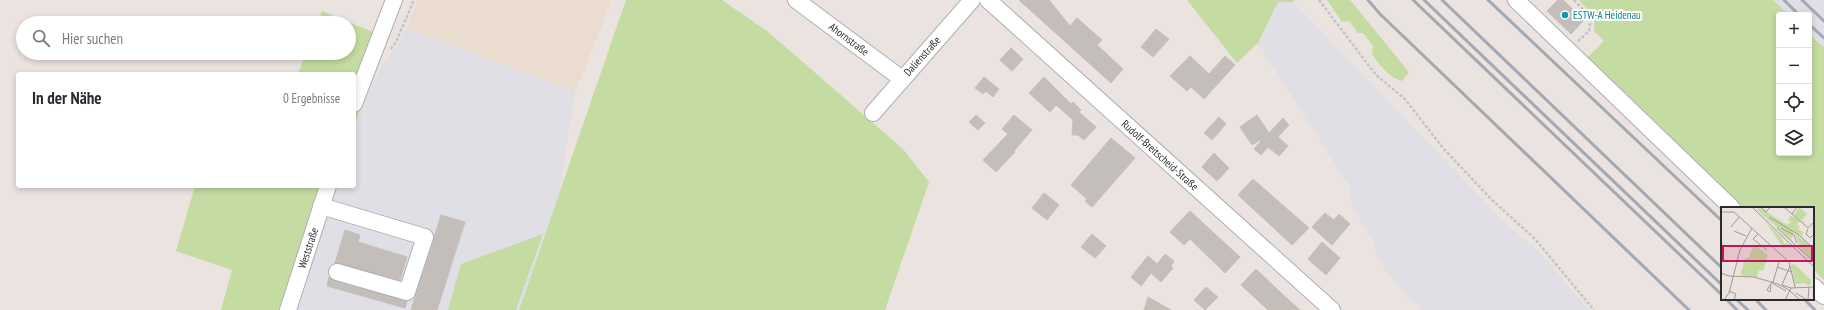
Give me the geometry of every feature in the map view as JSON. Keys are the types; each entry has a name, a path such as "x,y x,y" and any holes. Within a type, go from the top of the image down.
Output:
{"street":[{"path":"356,99 394,0"},
{"name":"Ahornstraße","path":"796,0 902,79"},
{"name":"Dalienstraße","path":"873,113 972,0"},
{"name":"Rudolf-Breitscheid-Straße","path":"988,0 1332,310"},
{"path":"1516,0 1533,7 1568,51 1731,207"},
{"name":"Weststraße","path":"288,310 327,188"},
{"path":"321,206 425,238 408,292 337,272"},
{"path":"1814,287 1824,296"}],"path":[{"path":"1318,0 1376,75 1404,98 1443,148 1491,199 1535,239 1594,310"},
{"path":"1568,51 1589,31 1591,18 1574,0"}],"shaded area":[{"path":"418,0 612,0 575,92 407,28"},
{"path":"1773,0 1824,0 1824,48 1812,37 1812,12 1786,12"},
{"path":"1278,2 1293,2 1506,224 1537,250 1589,310 1421,310 1417,302 1413,304 1377,259 1375,244 1352,207 1350,187 1258,43"},
{"path":"407,28 575,92 559,193 519,310 295,310 335,188 356,188 356,122 382,66"}],"green space":[{"path":"626,0 722,0 767,31 903,149 929,182 885,310 519,310"},
{"path":"1187,0 1295,0 1293,2 1278,2 1258,43 1237,63"},
{"path":"1327,0 1350,0 1409,72 1402,81 1393,77 1385,70 1372,54 1373,46 1363,33 1358,33 1349,21 1342,22"},
{"path":"1579,0 1773,0 1786,12 1776,12 1776,156 1812,156 1812,37 1824,48 1824,280 1814,270 1814,207 1738,207 1585,60 1604,41 1594,31 1595,18"},
{"path":"322,11 334,16 320,16"},
{"path":"356,25 380,35 356,122 356,72 299,72 303,60 356,60"},
{"path":"194,188 335,188 295,310 221,310 232,270 176,251"},
{"path":"543,234 516,310 448,310 461,264"}],"building":[{"path":"1019,0 1049,0 1070,26 1077,18 1102,40 1097,45 1123,69 1111,83"},
{"name":"ESTW-A Heidenau","path":"1558,0 1563,0 1584,20 1571,34 1547,11"},
{"path":"1156,29 1169,39 1153,57 1141,47"},
{"path":"1011,48 1023,59 1012,71 1000,60"},
{"path":"1190,56 1209,74 1225,56 1235,65 1204,99 1191,87 1187,91 1170,76"},
{"path":"984,77 999,89 993,97 986,91 983,94 975,88"},
{"path":"1044,77 1071,104 1073,102 1081,110 1079,112 1096,127 1084,140 1078,135 1072,135 1073,120 1056,105 1050,112 1029,93"},
{"path":"976,115 985,123 978,130 969,122"},
{"path":"1014,115 1032,130 1014,151 1015,152 996,172 983,160 1008,134 1002,129"},
{"path":"1257,115 1269,133 1283,118 1289,125 1278,137 1288,146 1279,156 1268,147 1261,155 1254,149 1261,141 1260,140 1252,145 1240,127"},
{"path":"1219,117 1226,124 1212,140 1204,133"},
{"path":"1111,138 1135,158 1092,207 1085,201 1087,199 1071,185"},
{"path":"1214,153 1229,168 1217,181 1202,167"},
{"path":"1253,179 1309,228 1292,245 1238,195"},
{"path":"1044,193 1059,205 1047,220 1032,208"},
{"path":"1190,211 1240,257 1225,273 1190,239 1184,245 1170,232"},
{"path":"1325,213 1334,220 1339,214 1350,224 1332,245 1312,227"},
{"path":"441,215 465,222 437,310 411,310"},
{"path":"345,230 360,235 358,242 407,257 400,280 335,263"},
{"path":"1092,234 1106,246 1095,258 1081,247"},
{"path":"1322,242 1340,258 1326,275 1308,259"},
{"path":"1165,254 1174,261 1171,266 1173,268 1161,282 1151,273 1141,286 1131,277 1148,256 1157,264"},
{"path":"1256,269 1300,310 1268,310 1241,285"},
{"path":"329,277 334,281 407,301 405,308 327,286"},
{"path":"1206,287 1218,297 1205,310 1194,300"},
{"path":"1148,297 1171,310 1144,310"}],"railway":[{"path":"1368,0 1380,14 1689,310"},
{"path":"1413,0 1721,294"},
{"path":"1424,0 1721,284"},
{"path":"1442,0 1721,267"},
{"path":"1488,0 1721,220"},
{"path":"1784,0 1796,12"},
{"path":"1802,0 1824,21"},
{"path":"1812,27 1824,38"},
{"path":"1727,300 1737,310"},
{"path":"1737,300 1748,310"},
{"path":"1756,300 1766,310"},
{"path":"1805,300 1815,310"}],"place":[{"name":"ESTW-A Heidenau","path":"1565,15"}]}
